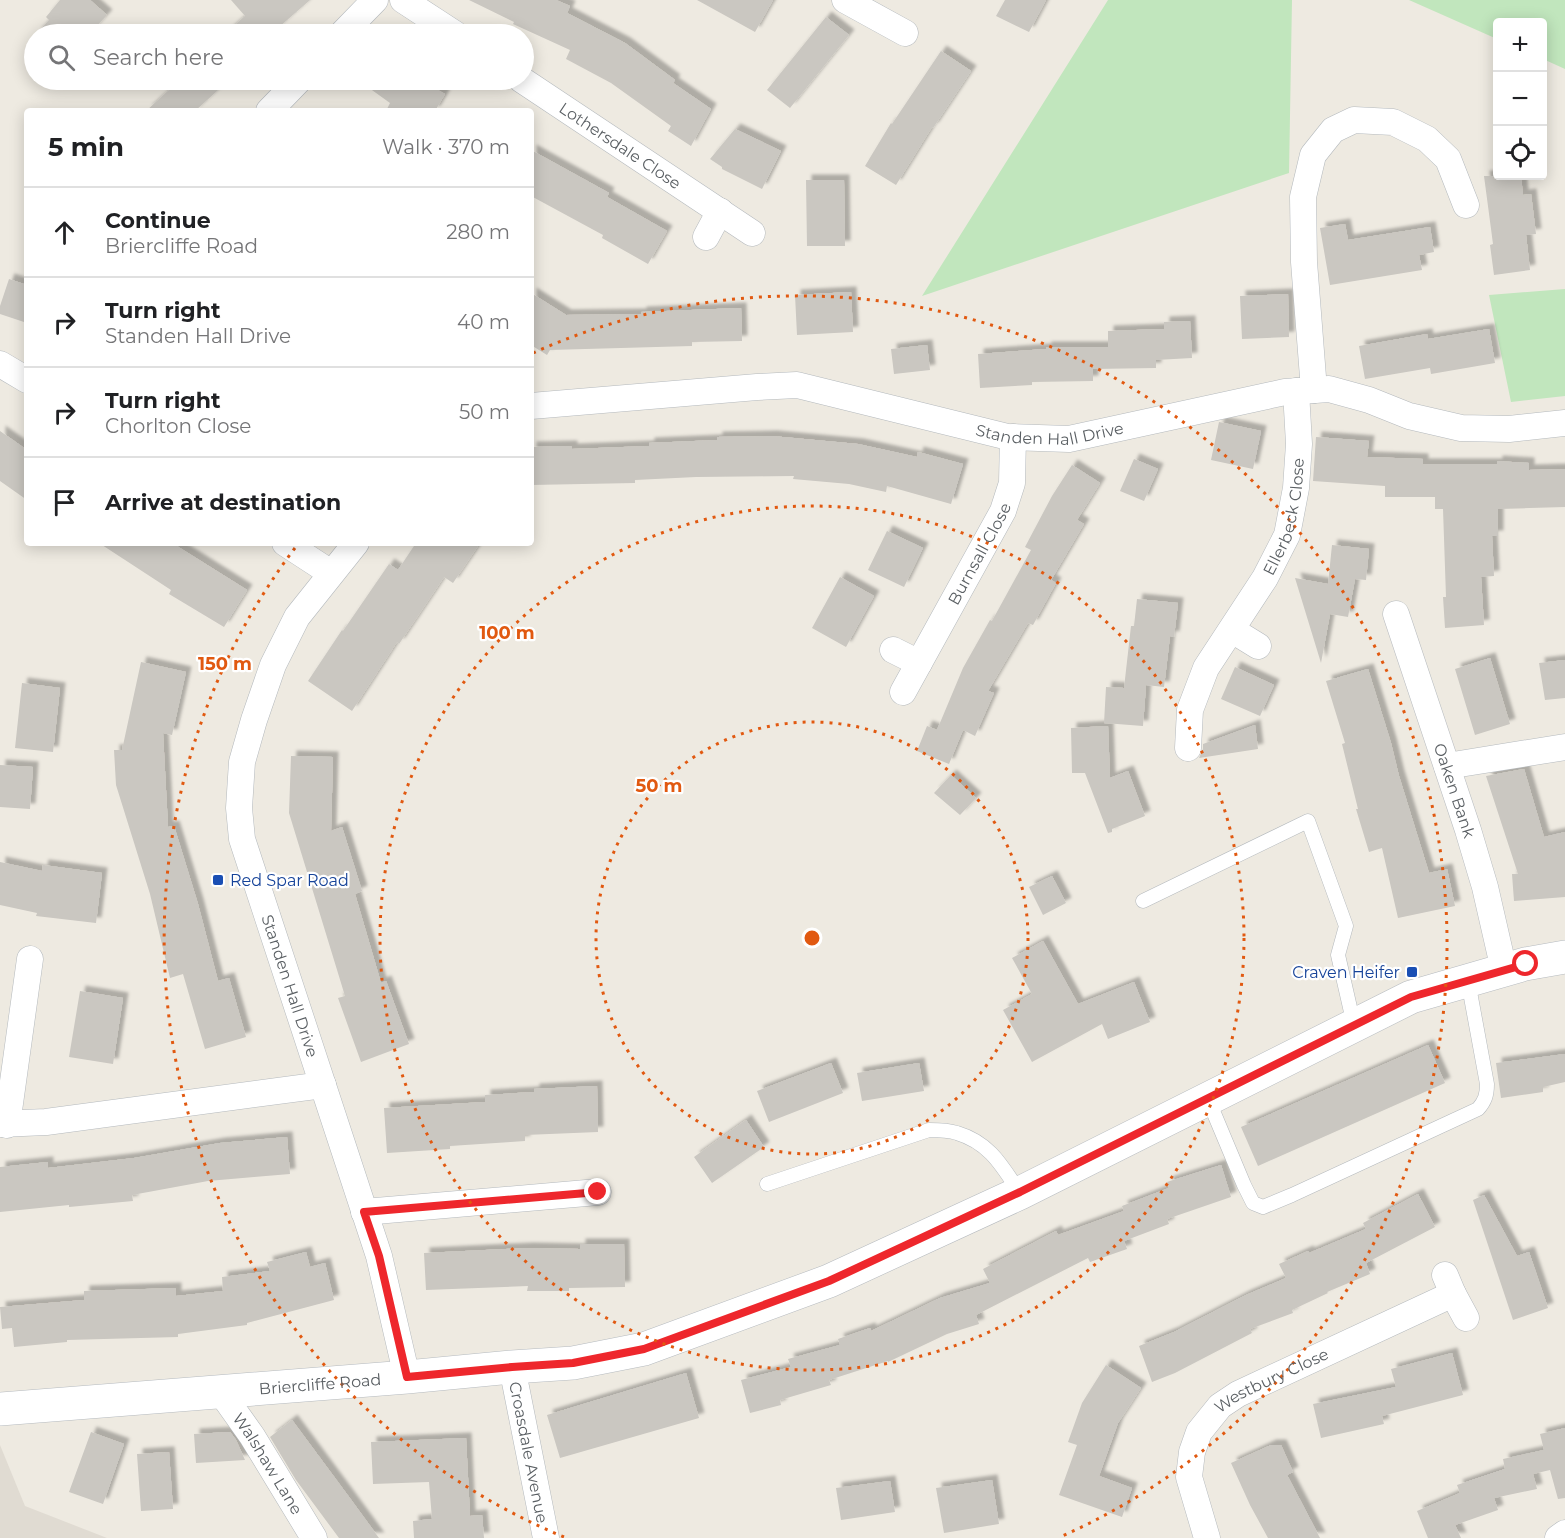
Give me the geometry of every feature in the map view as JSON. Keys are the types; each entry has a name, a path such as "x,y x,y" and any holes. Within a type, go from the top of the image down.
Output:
{"street":[{"path":"352,24 375,0"},
{"path":"403,0 440,24"},
{"path":"845,0 905,33"},
{"name":"Lothersdale Close","path":"534,88 752,233"},
{"path":"272,108 289,90"},
{"name":"Ellerbeck Close","path":"1188,748 1190,710 1206,668 1265,578 1287,535 1296,488 1305,391 1303,197 1313,155 1333,130 1354,120 1393,122 1427,139 1448,159 1466,205"},
{"path":"706,237 720,211"},
{"path":"0,364 24,378"},
{"name":"Standen Hall Drive","path":"534,406 797,385 1008,437 1069,439 1285,392 1329,389 1370,400 1409,416 1461,428 1509,429 1565,423"},
{"name":"Burnsall Close","path":"903,692 1003,512 1012,483 1013,437"},
{"path":"290,546 331,573"},
{"name":"Standen Hall Drive","path":"354,546 297,617 273,665 242,762 238,808 242,838 379,1256 407,1377"},
{"name":"Oaken Bank","path":"1396,614 1485,887 1504,970"},
{"path":"1232,630 1258,646"},
{"path":"893,650 919,663"},
{"path":"1447,766 1565,747"},
{"name":"Briercliffe Road","path":"0,1409 573,1363 644,1349 829,1281 1020,1192 1411,997 1526,964 1565,957"},
{"path":"30,959 3,1125 46,1122 323,1085"},
{"path":"364,1212 598,1192"},
{"name":"Westbury Close","path":"1207,1538 1189,1477 1192,1452 1199,1432 1220,1406 1238,1394 1449,1284 1466,1318"},
{"name":"Croasdale Avenue","path":"512,1367 546,1538"},
{"name":"Walshaw Lane","path":"220,1391 252,1436 314,1538"},
{"path":"1558,1538 1565,1533"}],"lane":[{"path":"1143,901 1308,821 1346,926 1338,955 1354,1025"},
{"path":"1208,1099 1253,1203 1263,1207 1330,1178 1478,1109 1484,1103 1487,1096 1487,1084 1468,980"},
{"path":"766,1184 928,1130 955,1132 979,1142 996,1158 1020,1192"}],"shaded area":[{"path":"0,1445 25,1506 107,1538 0,1538"}],"green space":[{"path":"1108,0 1292,0 1289,173 922,296"},
{"path":"1409,0 1565,0 1565,69 1547,61 1547,18 1493,18 1493,37"},
{"path":"1565,289 1565,396 1511,402 1489,295"}],"building":[{"path":"60,0 90,0 107,15 98,24 45,24 49,20 46,17"},
{"path":"231,0 310,0 282,24 236,24 245,16"},
{"path":"469,0 556,0 570,6 567,13 625,43 675,80 673,83 711,109 691,146 668,131 671,126 611,83 566,59 570,50 534,34 534,24 513,24 514,22"},
{"path":"697,0 773,0 755,32"},
{"path":"1005,0 1046,0 1029,32 996,16"},
{"path":"826,17 849,35 790,108 767,90"},
{"path":"941,51 971,71 932,127 896,185 865,166 891,123"},
{"path":"169,90 218,90 198,108 149,108"},
{"path":"372,90 438,90 445,94 437,108 388,108 390,103"},
{"path":"735,129 781,151 762,189 722,169 710,159"},
{"path":"534,152 609,193 607,197 667,231 648,264 602,238 603,235 534,198"},
{"path":"1484,176 1493,176 1493,180 1521,180 1523,195 1531,194 1536,234 1526,235 1530,270 1494,275 1490,245 1493,244"},
{"path":"806,180 844,180 845,246 807,246"},
{"path":"1345,224 1348,240 1430,227 1434,252 1419,255 1422,270 1330,285 1320,228"},
{"path":"9,279 24,284 24,322 0,314 0,306"},
{"path":"851,292 853,332 797,335 795,295"},
{"path":"1288,294 1289,337 1242,339 1240,296"},
{"path":"534,295 566,315 641,314 641,312 741,308 742,341 692,342 692,346 550,350 547,355 534,347"},
{"path":"1190,321 1192,358 1156,360 1156,368 1093,369 1093,381 1032,382 1032,385 980,388 978,354 1046,349 1046,347 1108,347 1108,331 1164,329 1164,322"},
{"path":"1489,329 1495,363 1431,374 1430,368 1365,379 1359,346 1427,334 1428,339"},
{"path":"927,345 930,370 894,374 891,349"},
{"path":"1219,422 1261,431 1253,469 1211,460"},
{"path":"0,431 24,448 24,498 0,481"},
{"path":"772,436 858,444 917,457 918,452 963,464 951,504 887,486 886,492 849,484 793,479 794,476 696,477 635,480 635,483 534,485 534,447 572,446 572,449 649,446 649,443 717,440 717,437"},
{"path":"1316,437 1369,441 1367,457 1423,459 1423,464 1497,464 1497,461 1529,463 1529,470 1565,469 1565,507 1498,509 1498,536 1492,536 1494,576 1481,577 1484,625 1445,628 1443,509 1435,509 1435,497 1385,497 1385,486 1313,481"},
{"path":"1134,459 1158,469 1144,501 1120,491"},
{"path":"1072,465 1100,483 1077,520 1084,524 1051,580 1056,583 1033,625 1028,623 988,691 994,693 975,736 963,730 949,764 917,751 927,726 937,730 963,668 1031,550 1025,547 1052,496"},
{"path":"887,531 923,548 904,587 868,570"},
{"path":"1332,545 1369,549 1366,580 1355,579 1348,617 1330,614 1321,663 1295,578 1328,584"},
{"path":"104,546 177,546 247,590 224,627 169,594 171,590"},
{"path":"414,546 478,546 453,583 444,577 399,644 397,642 352,711 308,681 389,564 398,570"},
{"path":"840,577 874,596 846,647 812,628"},
{"path":"1137,599 1178,603 1174,637 1170,636 1164,687 1146,685 1143,726 1104,723 1106,687 1124,688 1131,626 1134,626"},
{"path":"1490,658 1510,724 1475,735 1455,669"},
{"path":"1565,660 1565,698 1545,700 1539,663"},
{"path":"141,662 186,672 172,735 163,733 168,827 174,826 218,981 229,978 246,1037 205,1049 183,974 170,978 150,894 116,785 114,750 122,750"},
{"path":"1235,667 1274,685 1260,716 1221,699"},
{"path":"1368,669 1429,873 1447,869 1455,906 1398,918 1382,848 1369,852 1356,809 1358,809 1342,744 1345,743 1326,681"},
{"path":"22,683 60,688 53,752 15,748"},
{"path":"1255,725 1258,749 1199,758 1203,744"},
{"path":"1108,726 1110,778 1128,771 1145,816 1112,829 1112,832 1108,833 1085,773 1072,773 1071,728"},
{"path":"291,756 333,757 331,831 342,827 362,891 355,894 381,983 386,981 409,1044 361,1062 338,998 345,996 289,813"},
{"path":"0,765 33,767 30,809 0,807"},
{"path":"1524,769 1544,837 1565,832 1565,897 1514,901 1512,874 1518,874 1486,776"},
{"path":"951,775 976,798 960,815 934,793"},
{"path":"0,862 42,871 43,865 102,873 96,923 36,916 37,913 0,905"},
{"path":"1052,876 1066,903 1043,915 1029,887"},
{"path":"1043,941 1078,1004 1134,982 1150,1022 1108,1039 1102,1024 1032,1062 1003,1010 1032,994 1012,958"},
{"path":"80,991 123,998 113,1064 69,1057"},
{"path":"1428,1045 1445,1083 1258,1166 1241,1127"},
{"path":"1565,1054 1565,1082 1543,1087 1543,1092 1501,1098 1496,1063"},
{"path":"831,1063 843,1093 769,1122 757,1091"},
{"path":"919,1063 924,1091 862,1101 857,1073"},
{"path":"597,1086 598,1132 525,1135 525,1141 387,1153 384,1108 485,1102 485,1095 534,1092 534,1089"},
{"path":"746,1120 764,1147 712,1183 694,1157"},
{"path":"287,1137 290,1174 208,1181 132,1195 133,1201 0,1212 0,1167 48,1162 48,1168 134,1158 220,1143"},
{"path":"1221,1165 1231,1197 1167,1219 1169,1224 1124,1241 1127,1249 1090,1262 1088,1258 976,1315 979,1324 947,1334 888,1362 829,1380 831,1385 780,1400 781,1405 750,1413 741,1380 791,1367 788,1359 840,1345 838,1339 870,1328 871,1331 940,1298 990,1283 983,1269 1056,1231 1058,1235 1124,1211 1122,1206 1169,1188 1167,1182"},
{"path":"1418,1194 1435,1227 1366,1263 1370,1274 1327,1292 1292,1310 1293,1313 1250,1329 1252,1333 1175,1373 1152,1382 1139,1346 1174,1332 1246,1295 1286,1278 1279,1264 1366,1229 1363,1223"},
{"path":"1484,1195 1517,1256 1529,1252 1548,1308 1513,1320 1473,1200"},
{"path":"580,1244 624,1244 625,1287 569,1288 569,1291 527,1291 528,1286 426,1290 424,1253 528,1248 580,1249"},
{"path":"306,1252 310,1267 325,1263 334,1300 247,1323 247,1325 178,1334 178,1337 67,1340 67,1342 14,1347 12,1328 2,1329 0,1307 84,1300 84,1291 176,1288 176,1296 223,1291 222,1277 270,1271 267,1262"},
{"path":"1452,1353 1463,1395 1382,1416 1384,1424 1321,1438 1313,1404 1396,1387 1391,1369"},
{"path":"1106,1365 1141,1388 1118,1423 1099,1476 1132,1488 1122,1517 1059,1495 1077,1445 1068,1442 1082,1403"},
{"path":"686,1373 699,1418 560,1458 547,1415"},
{"path":"292,1420 379,1538 339,1538 296,1480 270,1437"},
{"path":"1565,1428 1565,1498 1558,1499 1550,1470 1533,1474 1537,1489 1494,1498 1498,1510 1455,1525 1461,1538 1428,1538 1417,1511 1460,1493 1457,1485 1505,1469 1503,1459 1544,1450 1540,1434"},
{"path":"91,1432 124,1444 103,1504 69,1492"},
{"path":"230,1432 245,1460 196,1463 194,1434"},
{"path":"466,1438 470,1516 482,1515 484,1538 414,1538 413,1521 432,1519 429,1482 373,1484 371,1442"},
{"path":"1271,1445 1281,1445 1293,1472 1287,1475 1320,1538 1268,1538 1250,1505 1231,1463"},
{"path":"169,1452 173,1509 141,1511 137,1454"},
{"path":"992,1480 999,1524 944,1533 936,1488"},
{"path":"890,1481 895,1512 841,1520 836,1488"}],"place":[{"name":"Red Spar Road","path":"218,880"},
{"name":"Craven Heifer","path":"1412,972"}],"route":[{"path":"598,1192 364,1212 379,1256 407,1377 573,1363 644,1349 829,1281 1020,1192 1411,997 1526,964"}]}
